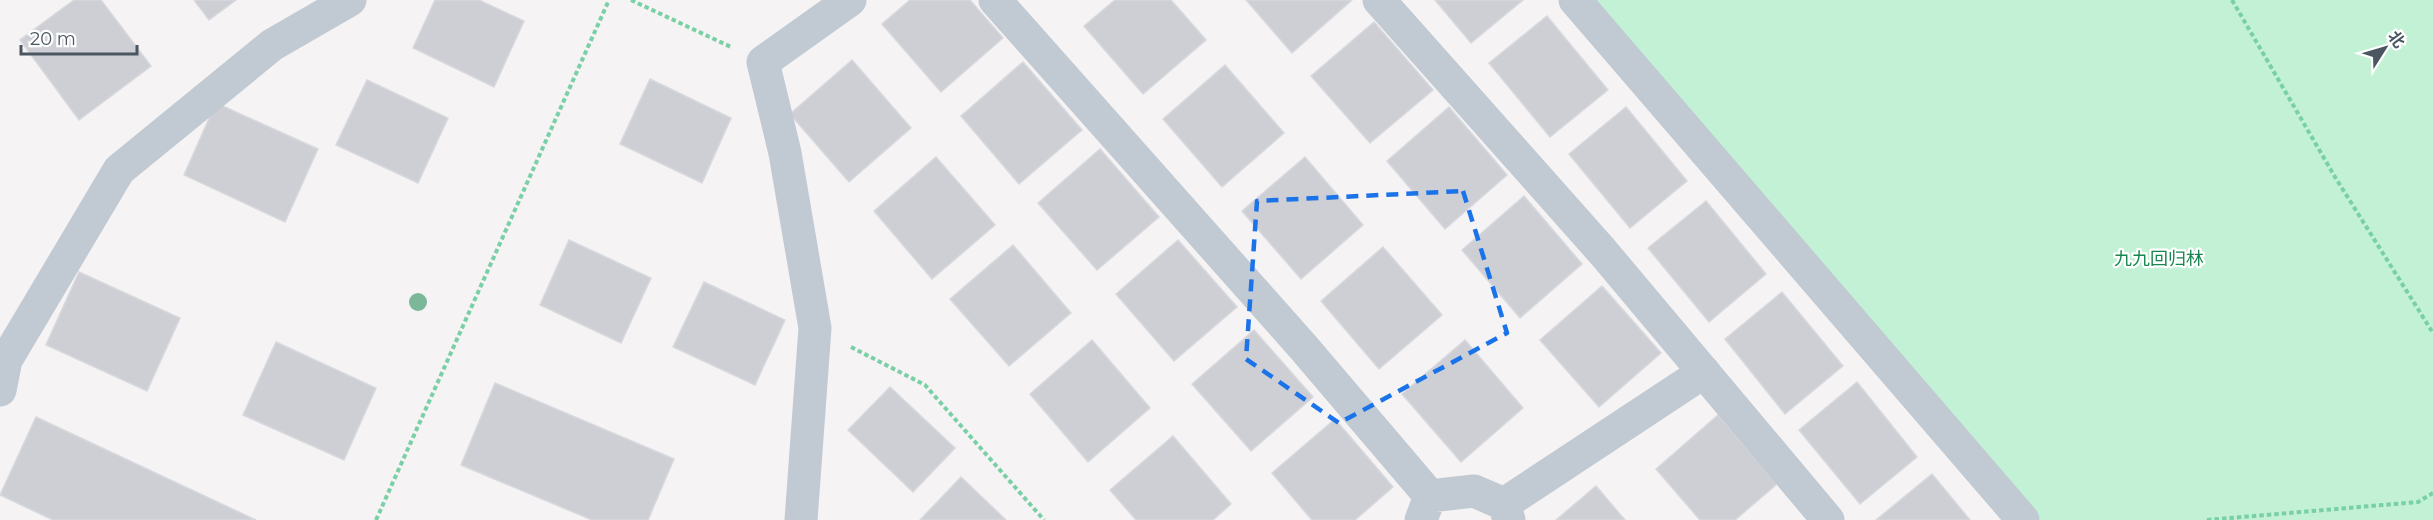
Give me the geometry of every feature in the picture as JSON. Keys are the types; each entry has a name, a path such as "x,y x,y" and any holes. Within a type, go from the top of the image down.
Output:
{"lane":[{"path":"0,390 6,360 119,170 272,45 350,0"},
{"path":"801,520 815,328 785,153 763,62 850,0"},
{"path":"995,0 1296,339 1425,508 1474,491 1507,512 1704,372"},
{"path":"1379,0 1602,251 1828,520"},
{"path":"1575,0 2023,520"}],"path":[{"path":"376,520 609,0"},
{"path":"631,0 763,62"},
{"path":"2232,0 2335,177 2433,333"},
{"path":"815,328 925,386 1044,520"},
{"path":"2207,520 2418,502 2433,493"}],"highlighted area":[{"path":"1463,191 1507,333 1339,423 1246,359 1257,201"}],"green space":[{"name":"九九回归林","path":"1575,0 2433,0 2433,520 2023,520"}],"building":[{"path":"74,0 101,0 151,66 79,120 20,40"},
{"path":"194,0 236,0 209,20"},
{"path":"435,0 479,0 524,21 494,87 413,48"},
{"path":"910,0 970,0 1003,38 941,92 882,24"},
{"path":"1115,0 1171,0 1206,40 1143,94 1084,26"},
{"path":"1246,0 1352,0 1292,53"},
{"path":"1435,0 1523,0 1471,43"},
{"path":"1547,16 1608,90 1550,137 1489,63"},
{"path":"1374,22 1433,90 1370,143 1311,76"},
{"path":"852,60 911,128 849,182 790,114"},
{"path":"1023,62 1082,130 1019,184 961,116"},
{"path":"1225,65 1284,133 1222,187 1163,119"},
{"path":"650,79 731,118 702,183 620,144"},
{"path":"367,80 448,118 418,183 336,145"},
{"path":"216,103 318,149 285,222 184,175"},
{"path":"1449,107 1507,175 1445,229 1387,161"},
{"path":"1626,107 1687,181 1630,228 1569,154"},
{"path":"1100,149 1159,217 1097,270 1038,203"},
{"path":"936,157 995,225 932,279 874,211"},
{"path":"1305,157 1363,225 1301,279 1242,211"},
{"path":"1524,196 1582,264 1520,318 1462,250"},
{"path":"1706,201 1766,274 1709,322 1648,248"},
{"path":"569,240 651,278 621,343 540,305"},
{"path":"1178,240 1237,307 1174,361 1116,294"},
{"path":"1013,245 1071,313 1009,366 950,299"},
{"path":"1383,247 1442,315 1379,369 1321,301"},
{"path":"79,272 180,318 147,391 46,345"},
{"path":"704,282 785,320 755,385 673,347"},
{"path":"1602,286 1661,353 1599,407 1540,340"},
{"path":"1782,292 1843,366 1785,414 1725,339"},
{"path":"1254,330 1313,397 1251,451 1192,384"},
{"path":"1092,340 1150,408 1088,462 1030,394"},
{"path":"1465,340 1523,408 1461,462 1402,394"},
{"path":"276,342 376,388 344,460 243,415"},
{"path":"1857,382 1917,457 1860,504 1799,430"},
{"path":"495,383 674,459 648,520 592,520 461,465"},
{"path":"890,387 955,448 913,492 848,430"},
{"path":"1718,415 1777,484 1735,520 1700,520 1656,469"},
{"path":"36,417 256,520 53,520 0,495"},
{"path":"1335,419 1393,487 1355,520 1312,520 1272,473"},
{"path":"1173,436 1231,504 1213,520 1136,520 1110,490"},
{"path":"1932,474 1970,520 1876,520"},
{"path":"961,477 1006,520 920,520"},
{"path":"1596,486 1625,520 1556,520"}]}
